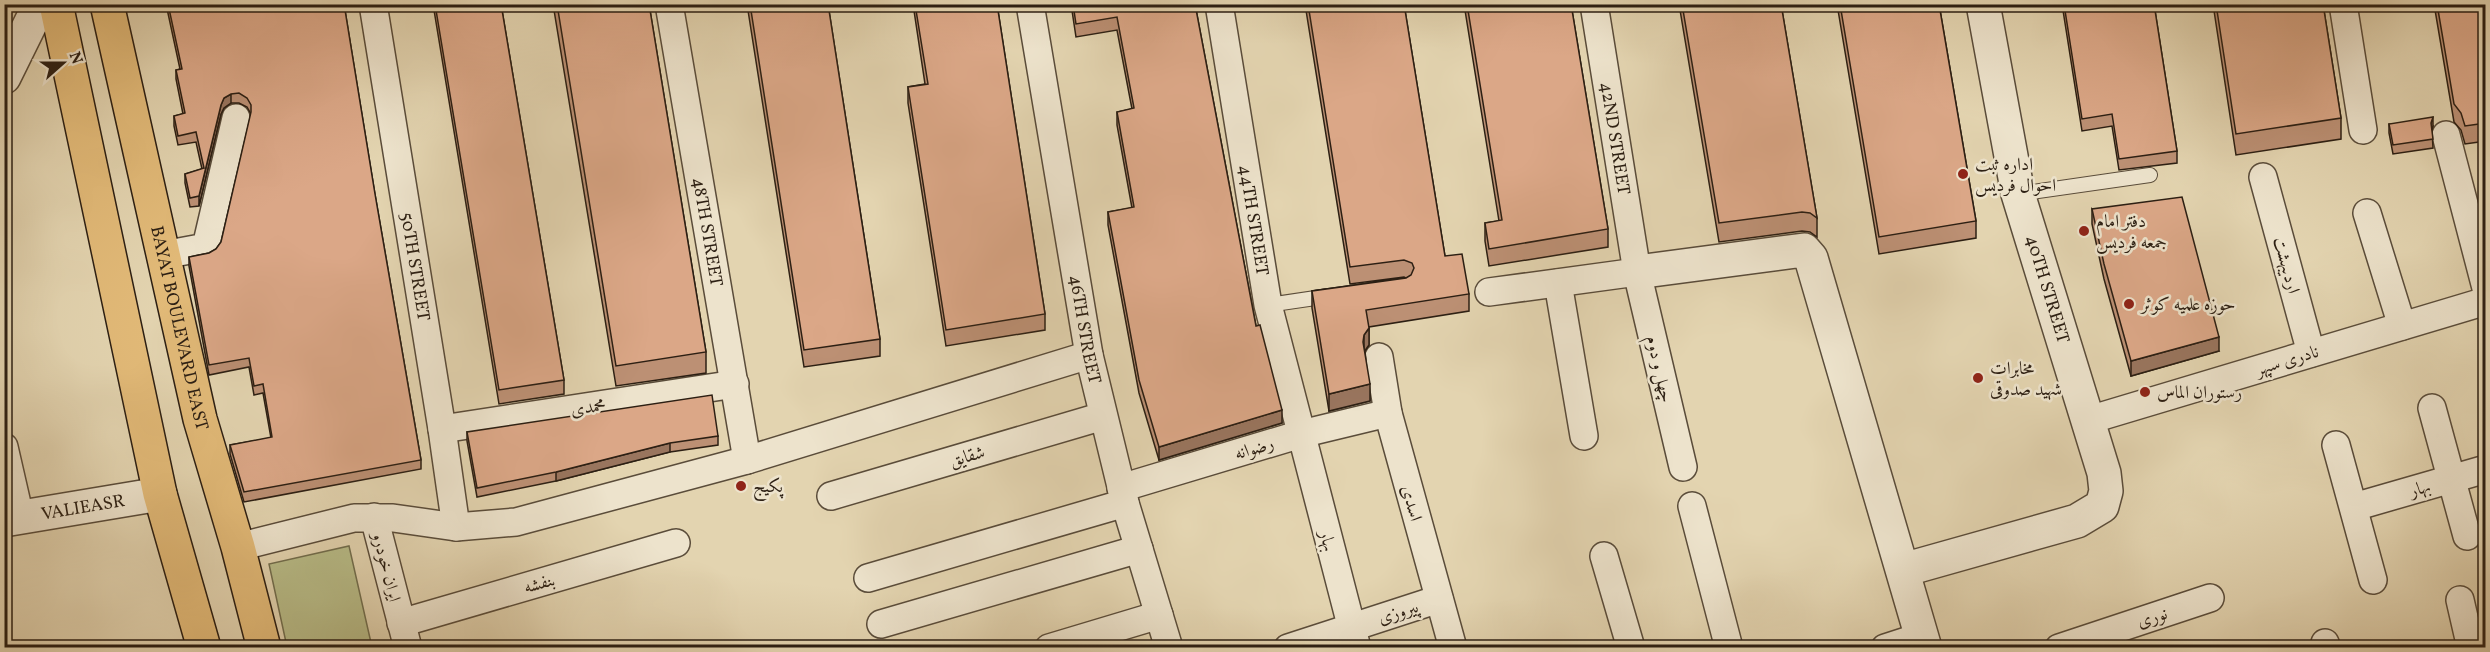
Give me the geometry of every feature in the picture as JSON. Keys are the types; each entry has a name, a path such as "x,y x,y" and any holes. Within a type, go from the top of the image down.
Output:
{"main road":[{"path":"56,4 160,494 204,648"},
{"name":"BAYAT BOULEVARD EAST","path":"106,4 200,419 238,547 264,648"}],"street":[{"path":"4,77 40,4"},
{"name":"50TH STREET","path":"373,4 456,527"},
{"name":"48TH STREET","path":"669,4 747,460"},
{"name":"46TH STREET","path":"1030,4 1089,355 1102,416 1169,648"},
{"name":"44TH STREET","path":"1219,4 1268,305 1301,434"},
{"name":"42ND STREET","path":"1594,4 1638,272"},
{"name":"40TH STREET","path":"1903,570 2077,521 2102,506 2106,491 2089,420 2018,194 1983,4"},
{"path":"2343,4 2363,130"},
{"path":"163,255 206,247 236,118"},
{"path":"2446,135 2486,288"},
{"name":"اردیبهشت","path":"2263,177 2311,352"},
{"path":"2367,213 2402,326"},
{"path":"1489,292 1804,250 1811,258 1924,642 1885,648"},
{"name":"چهل و دوم","path":"1638,272 1683,467"},
{"path":"1558,283 1584,436"},
{"name":"نادری سپهر","path":"2089,420 2486,301"},
{"path":"374,517 456,527 516,522 747,460 1089,355"},
{"name":"اسدی","path":"1379,357 1388,413 1453,648"},
{"name":"محمدی","path":"442,429 735,384"},
{"path":"2432,408 2467,536"},
{"name":"رضوانه","path":"868,578 1301,434 1388,413"},
{"name":"شقایق","path":"831,496 1102,416"},
{"name":"بهار","path":"1301,434 1353,637"},
{"path":"2336,445 2373,580"},
{"path":"4,447 12,518"},
{"name":"بهار","path":"2354,507 2486,469"},
{"name":"VALIEASR","path":"12,518 160,494"},
{"path":"1692,506 1729,648"},
{"name":"ایران خودرو","path":"238,547 354,518 374,517 405,635"},
{"name":"بنفشه","path":"405,635 676,543"},
{"path":"881,624 1139,549"},
{"path":"1604,556 1631,648"},
{"name":"نوری","path":"2059,648 2210,598"},
{"name":"پیروزی","path":"1288,648 1353,637 1439,599"},
{"path":"2460,600 2472,645"},
{"path":"1049,648 1159,615"}],"lane":[{"path":"2018,194 2151,175"},
{"path":"1268,305 1348,294"}],"green space":[{"path":"349,546 372,647 287,647 269,564"}],"building":[{"path":"168,4 344,4 421,460 244,492 230,445 272,437 263,384 254,386 249,358 209,365 189,257 209,253 221,242 251,105 247,98 239,93 224,98 199,196 190,198 185,174 204,168 196,132 178,136 174,116 185,113 176,70 182,69"},
{"path":"435,4 501,4 564,380 499,390"},
{"path":"557,4 649,4 706,352 616,366"},
{"path":"750,4 828,4 880,339 804,350"},
{"path":"915,4 997,4 1045,314 946,330 908,87 928,84"},
{"path":"1073,4 1195,4 1256,326 1260,325 1282,410 1159,447 1139,380 1108,212 1134,207 1117,112 1134,108 1117,17 1076,24"},
{"path":"1308,4 1404,4 1445,256 1462,254 1469,294 1366,310 1369,328 1364,335 1363,342 1370,384 1329,394 1312,291 1406,278 1411,275 1414,268 1412,263 1404,260 1350,267"},
{"path":"1467,4 1571,4 1608,229 1489,249 1485,223 1502,220"},
{"path":"1682,4 1781,4 1817,218 1810,213 1802,212 1719,223"},
{"path":"1840,4 1939,4 1976,221 1879,237"},
{"path":"2064,4 2154,4 2177,151 2119,159 2112,114 2082,119"},
{"path":"2216,4 2323,4 2341,118 2236,134"},
{"path":"2437,4 2486,4 2486,123 2465,126 2461,113 2454,104"},
{"path":"2433,117 2431,123 2433,139 2393,145 2389,124"},
{"path":"2182,197 2219,337 2131,361 2104,264 2092,209"},
{"path":"712,395 718,436 670,443 556,472 477,488 467,432"}],"place":[{"name":"اداره ثبت احوال فردیس","path":"1963,174"},
{"name":"دفتر امام جمعه فردیس","path":"2084,231"},
{"name":"حوزه علمیه کوثر","path":"2129,304"},
{"name":"مخابرات شهید صدوقی","path":"1978,378"},
{"name":"رستوران الماس","path":"2145,392"},
{"name":"پکیج","path":"741,486"}]}
